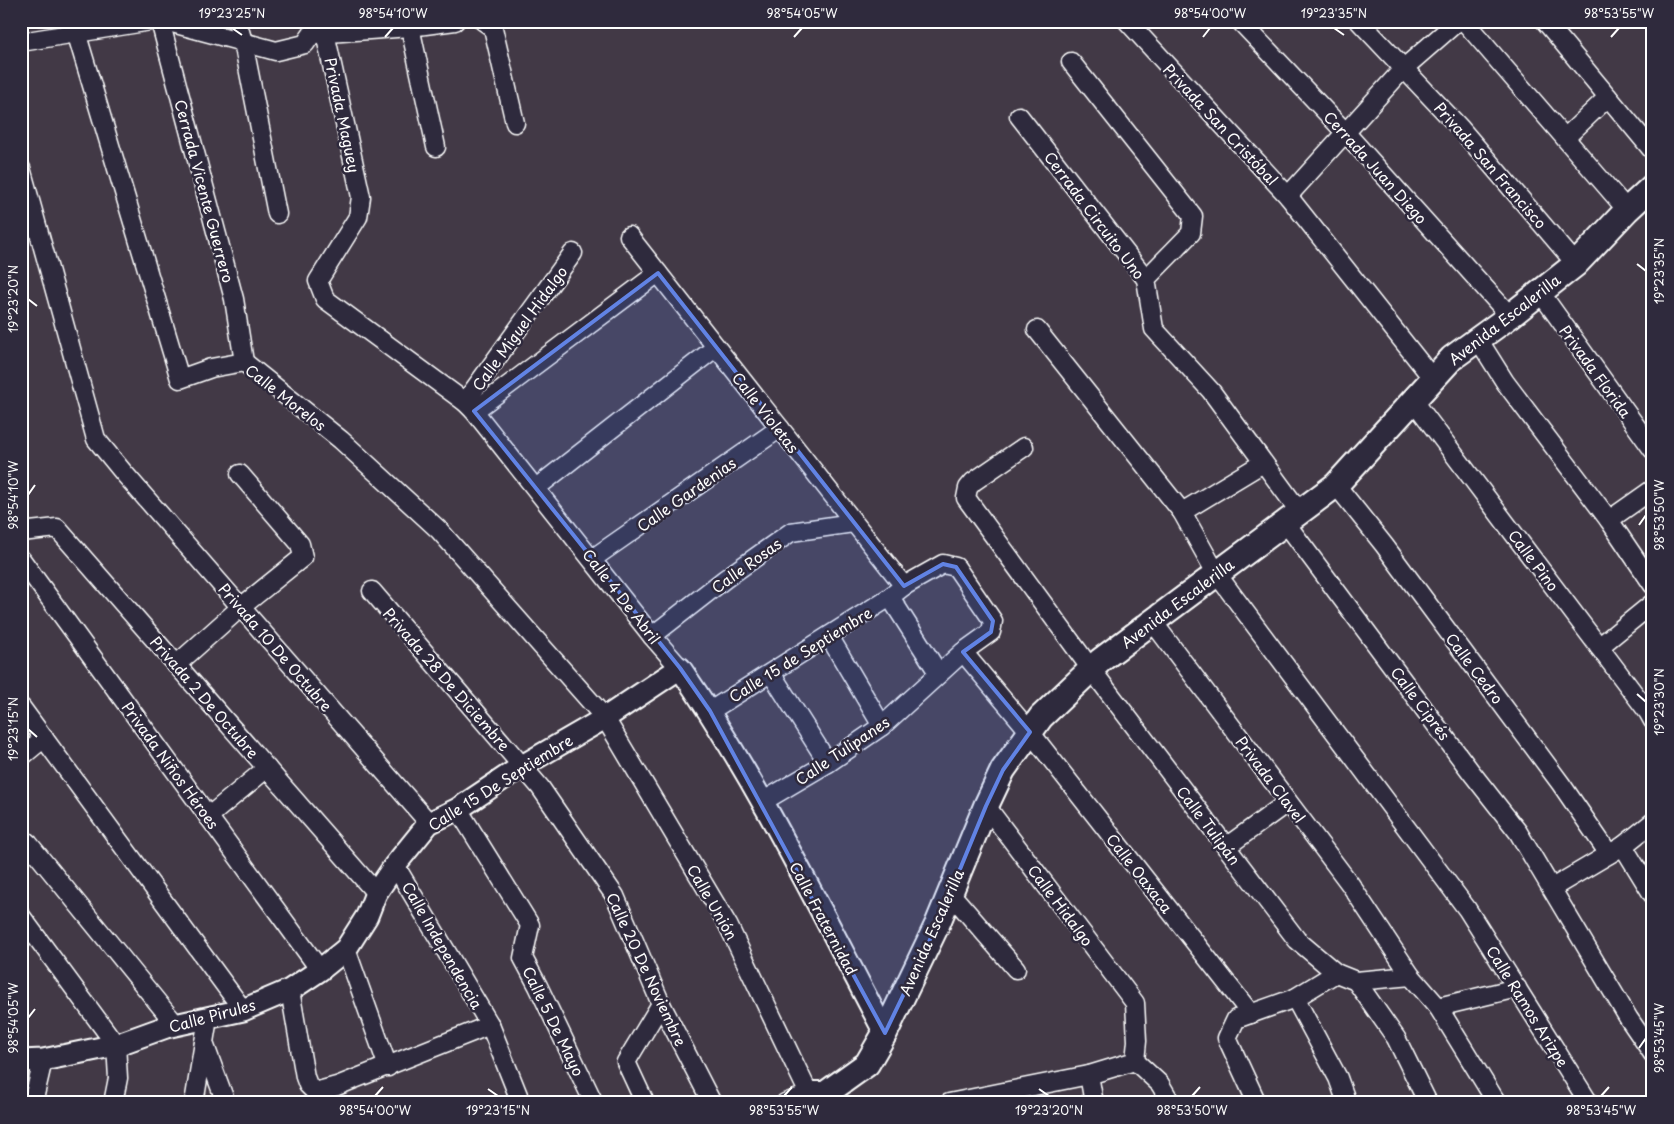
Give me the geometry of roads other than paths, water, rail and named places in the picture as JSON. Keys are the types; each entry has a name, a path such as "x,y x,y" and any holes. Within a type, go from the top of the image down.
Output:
{"main road":[{"name":"Avenida Escalerilla","path":"810,1098 825,1094 867,1064 885,1033 937,925 986,806 1003,770 1041,717 1101,660 1336,485 1452,358 1510,316 1576,264 1653,186"}],"street":[{"path":"21,42 151,21"},
{"name":"Cerrada Vicente Guerrero","path":"160,21 234,299 244,362"},
{"path":"165,21 276,51 305,44 318,29 410,27 455,21"},
{"path":"237,21 243,42 277,214"},
{"path":"483,21 493,28 515,123"},
{"name":"Privada San Cristóbal","path":"1127,21 1288,196 1433,379"},
{"name":"Cerrada Juan Diego","path":"1240,21 1345,132 1510,316"},
{"name":"Privada San Francisco","path":"1359,21 1461,129 1576,264"},
{"path":"1288,196 1404,68 1458,21"},
{"path":"1464,21 1628,210"},
{"path":"1545,21 1653,151"},
{"path":"410,27 436,147"},
{"name":"Privada Maguey","path":"318,29 361,196"},
{"name":"Calle Morelos","path":"76,32 180,379 211,368 244,362 340,440 439,530 605,718"},
{"path":"1071,62 1193,216 1191,233 1146,279"},
{"path":"1565,138 1608,97"},
{"name":"Cerrada Circuito Uno","path":"1019,116 1146,279 1154,329 1211,391 1263,463 1292,516"},
{"name":"Privada 10 De Octubre","path":"21,168 96,440 429,823"},
{"name":"Calle 4 De Abril","path":"361,196 358,217 318,281 326,299 469,407 536,488 652,636 680,668 710,711 762,802"},
{"name":"Calle Violetas","path":"629,236 853,523 897,592 939,674"},
{"name":"Calle Miguel Hidalgo","path":"469,407 573,253"},
{"path":"469,407 658,273"},
{"name":"Privada Florida","path":"1540,292 1653,450"},
{"path":"1037,330 1182,512 1216,573"},
{"path":"1478,339 1505,382 1610,520 1653,584"},
{"path":"536,488 716,348"},
{"name":"Calle Pino","path":"1413,400 1651,714"},
{"name":"Calle Gardenias","path":"592,559 780,428"},
{"name":"Calle Tulipán","path":"1024,447 973,482 968,488 966,498 1091,669 1297,940 1336,973 1356,981"},
{"path":"1182,512 1263,463"},
{"path":"176,665 241,607 303,557 300,544 240,474"},
{"name":"Calle Cedro","path":"1336,485 1384,546 1561,784 1653,895"},
{"path":"1610,520 1653,489"},
{"name":"Calle Ciprés","path":"1292,516 1466,764 1518,832 1552,888"},
{"name":"Calle Rosas","path":"652,636 725,579 791,532 853,523"},
{"name":"Privada 2 De Octubre","path":"21,532 57,528 376,893"},
{"name":"Privada Niños Héroes","path":"21,559 320,970"},
{"name":"Calle Tulipanes","path":"762,802 828,763 882,726 963,652 991,632 993,621 956,567 943,564 897,592"},
{"name":"Calle Ramos Arizpe","path":"1216,573 1467,909 1589,1103"},
{"name":"Privada 28 De Diciembre","path":"372,591 522,766"},
{"name":"Calle 15 de Septiembre","path":"710,711 897,592"},
{"path":"1599,647 1653,603"},
{"name":"Privada Clavel","path":"1153,622 1367,907 1411,976 1438,1007 1496,1103"},
{"path":"829,636 882,726"},
{"name":"Calle Oaxaca","path":"963,652 1030,732 1243,1017"},
{"name":"Calle 15 De Septiembre","path":"290,990 320,970 346,949 367,916 376,893 429,823 458,809 522,766 605,718 680,668"},
{"path":"770,672 828,763"},
{"path":"21,707 243,1010"},
{"name":"Calle Unión","path":"605,718 728,925 810,1098"},
{"path":"21,757 44,738"},
{"name":"Calle 20 De Noviembre","path":"522,766 540,787 615,896 661,1004 712,1103"},
{"path":"208,817 266,768"},
{"name":"Calle Fraternidad","path":"762,802 885,1033"},
{"path":"1226,847 1288,802"},
{"name":"Calle Hidalgo","path":"986,806 1135,1003 1137,1041 1135,1061"},
{"name":"Calle 5 De Mayo","path":"458,809 530,925 523,958 594,1103"},
{"path":"1653,822 1616,850 1552,888 1629,1020 1653,1054"},
{"path":"21,837 29,844 176,1025"},
{"name":"Calle Independencia","path":"396,865 490,1025 518,1102"},
{"path":"950,893 1016,969"},
{"path":"21,916 116,1046 118,1078 113,1103"},
{"path":"346,949 388,1067"},
{"path":"1257,1103 1227,1038 1243,1017 1295,998 1336,973"},
{"path":"1411,976 1356,981 1396,1038 1428,1103"},
{"path":"1438,1007 1517,988"},
{"path":"290,990 303,1066 308,1085 314,1092 337,1086 388,1067 490,1025"},
{"name":"Calle Pirules","path":"21,1061 42,1060 116,1046 166,1027 243,1010 290,990"},
{"path":"1295,998 1338,1078 1346,1103"},
{"path":"645,1103 626,1062 661,1004"},
{"path":"194,1103 208,1018"},
{"path":"204,1042 226,1103"},
{"path":"33,1103 42,1060"},
{"path":"949,1103 1089,1076 1135,1061 1160,1084 1171,1103"},
{"path":"1089,1076 1094,1103"},
{"path":"785,1103 810,1098"}]}
